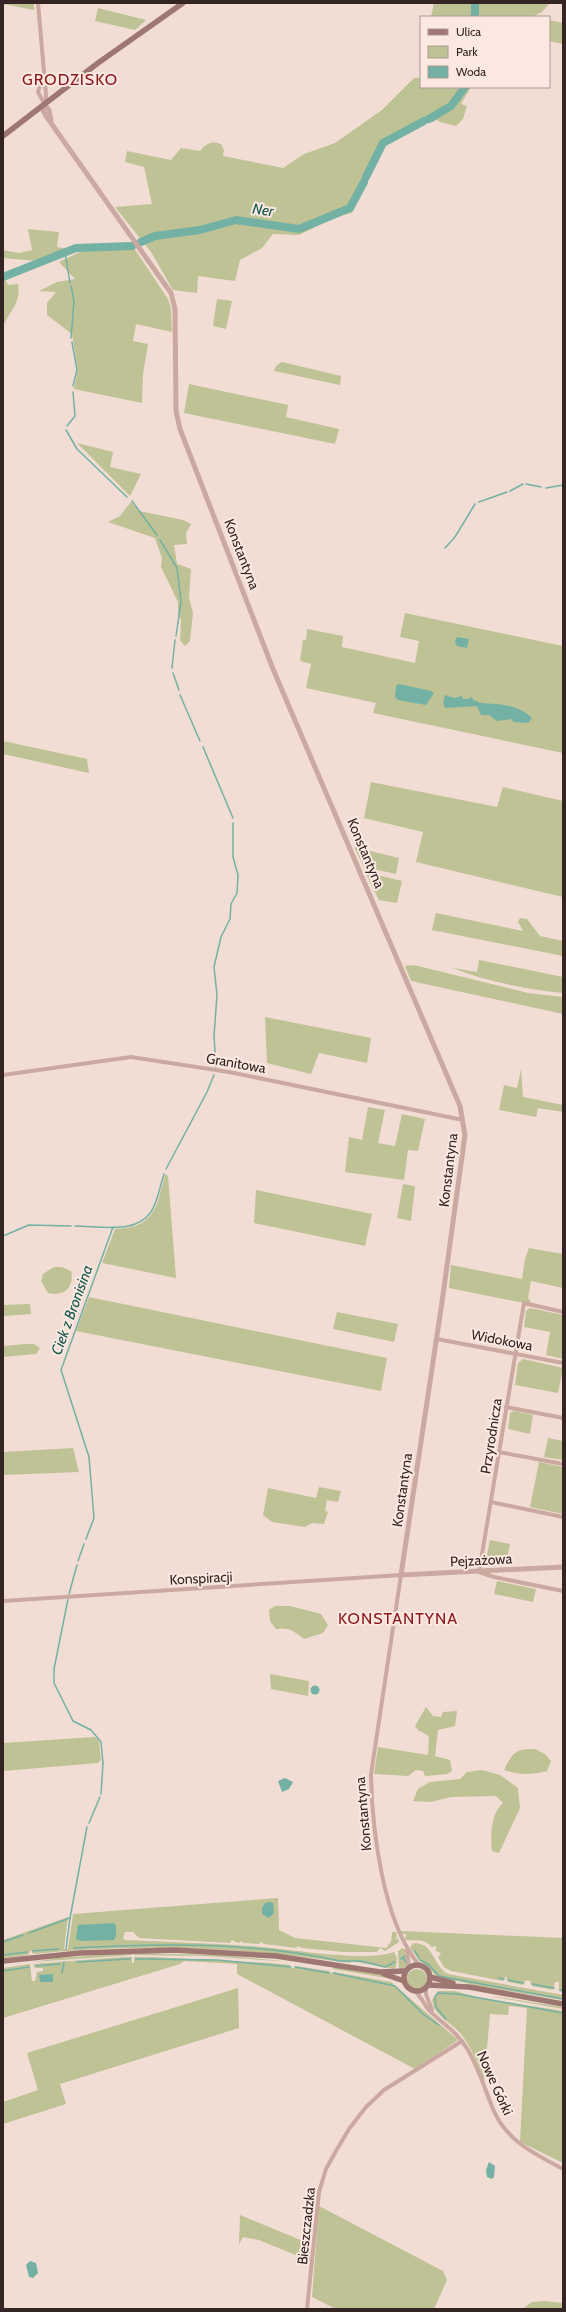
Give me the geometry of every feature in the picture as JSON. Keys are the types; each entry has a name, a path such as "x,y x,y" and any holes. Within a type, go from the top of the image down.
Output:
{"main road":[{"path":"3,136 183,3"},
{"path":"3,1961 100,1951 195,1950 284,1957 380,1972 404,1981"},
{"path":"380,1972 407,1970 419,1965 426,1968 430,1977 427,1987"},
{"path":"407,1970 404,1981 407,1988 416,1992 427,1987 469,1987"},
{"path":"430,1977 469,1987 563,2004"}],"street":[{"path":"38,3 46,95 45,104"},
{"path":"44,73 38,92 45,104"},
{"name":"Konstantyna","path":"45,104 43,110 171,292 175,309 176,410 180,429 273,669 457,1099 464,1120 465,1135 437,1339 370,1774 381,1867 399,1932 406,1947"},
{"name":"Granitowa","path":"3,1075 131,1057 229,1072 464,1120"},
{"name":"Przyrodnicza","path":"479,1572 524,1303 563,1312"},
{"name":"Widokowa","path":"437,1339 563,1363"},
{"path":"506,1407 563,1418"},
{"path":"499,1452 563,1464"},
{"path":"491,1502 563,1517"},
{"name":"Pejzażowa","path":"401,1576 563,1567"},
{"path":"479,1572 494,1578 563,1592"},
{"name":"Konspiracji","path":"3,1601 401,1576"},
{"path":"406,1947 419,1965"},
{"path":"406,1947 407,1970"},
{"path":"427,1987 427,1999 433,2012"},
{"name":"Nowe Górki","path":"416,1992 433,2012 453,2029 462,2041 477,2067 493,2110 502,2127 521,2146 563,2169"},
{"name":"Bieszczadzka","path":"307,2309 320,2192 326,2169 336,2151 366,2107 384,2090 462,2041"}],"green space":[{"path":"34,3 34,10 3,4"},
{"path":"434,3 550,3 542,12 534,16 431,16"},
{"path":"98,8 146,20 135,30 95,21"},
{"path":"550,20 563,23 563,44 550,41"},
{"path":"414,78 420,78 420,88 470,88 461,104 467,106 463,119 456,126 437,120 433,122 430,120 384,144 352,213 338,216 299,235 273,234 262,248 240,260 235,281 198,276 197,293 173,290 151,252 115,207 152,204 144,167 125,162 127,151 171,160 181,148 200,151 204,146 215,142 221,144 224,150 223,156 283,168 304,154 335,143 382,110"},
{"path":"28,229 59,232 57,247 68,249 36,261 3,258 3,250 19,253 32,250"},
{"path":"134,248 168,299 171,308 172,332 136,324 133,341 148,344 143,374 142,403 74,389 78,370 72,334 47,315 47,303 56,292 39,291 57,282 75,279 59,262 84,250"},
{"path":"3,279 5,279 8,285 18,284 19,291 14,307 3,327"},
{"path":"217,299 232,301 226,329 213,326"},
{"path":"282,362 341,376 340,385 274,371 276,366"},
{"path":"189,384 288,405 286,417 339,429 335,444 184,413"},
{"path":"77,443 113,452 110,467 141,474 130,496"},
{"path":"131,502 139,511 183,520 191,524 186,533 187,544 174,545 177,564 191,569 189,598 193,613 190,641 185,646 180,640 181,620 178,614 178,602 161,567 162,558 155,538 108,522 120,516"},
{"path":"405,613 563,646 563,753 373,713 376,703 306,688 311,664 300,661 303,640 306,640 307,629 343,636 342,647 415,663 419,641 400,637"},
{"path":"3,741 87,759 89,773 3,754"},
{"path":"371,782 497,807 503,787 563,801 563,897 416,862 423,832 364,818"},
{"path":"354,847 399,858 396,874 364,867"},
{"path":"365,872 402,881 397,903 379,900"},
{"path":"436,913 523,931 518,922 520,918 527,919 540,936 563,941 563,956 432,930"},
{"path":"479,960 563,977 563,993 507,984 453,968 477,972"},
{"path":"414,965 528,993 563,997 563,1014 411,981 405,966"},
{"path":"265,1017 371,1038 367,1063 319,1053 311,1074 267,1063"},
{"path":"521,1069 523,1097 563,1105 563,1112 538,1108 536,1117 499,1110 504,1085 517,1088"},
{"path":"368,1107 385,1110 378,1143 395,1146 402,1114 425,1119 418,1151 408,1150 404,1180 345,1172 349,1137 362,1140"},
{"path":"165,1174 168,1176 176,1278 102,1263 115,1229 128,1228 138,1225 152,1214 159,1197"},
{"path":"403,1184 415,1186 411,1221 397,1218"},
{"path":"256,1190 372,1214 365,1246 254,1223"},
{"path":"529,1248 563,1254 563,1288 531,1281 528,1298 531,1302 519,1302 449,1288 451,1265 522,1279 525,1259"},
{"path":"54,1267 62,1267 71,1271 72,1277 67,1290 58,1294 48,1293 41,1281 43,1274"},
{"path":"89,1297 387,1358 381,1391 76,1331"},
{"path":"30,1304 31,1314 3,1316 3,1305"},
{"path":"530,1308 563,1315 563,1359 546,1355 550,1332 524,1327 526,1311"},
{"path":"337,1312 398,1324 394,1342 333,1329"},
{"path":"34,1344 40,1348 36,1354 3,1357 3,1346"},
{"path":"523,1359 563,1368 558,1393 515,1385 518,1363"},
{"path":"514,1411 533,1415 530,1434 508,1429 510,1413"},
{"path":"548,1438 563,1441 563,1460 544,1457"},
{"path":"73,1448 79,1472 3,1475 3,1452"},
{"path":"539,1462 563,1467 563,1514 530,1507"},
{"path":"319,1487 341,1491 338,1502 327,1500 325,1511 328,1512 324,1524 312,1523 305,1527 272,1522 263,1515 268,1488 316,1498"},
{"path":"490,1540 510,1544 506,1563 485,1565"},
{"path":"497,1581 536,1589 533,1602 494,1594"},
{"path":"275,1606 290,1606 321,1614 328,1625 323,1633 304,1639 291,1630 276,1629 270,1621 269,1610"},
{"path":"270,1674 309,1681 308,1696 271,1689"},
{"path":"426,1707 433,1716 441,1717 443,1712 457,1711 455,1726 438,1730 435,1756 450,1760 452,1771 447,1774 425,1776 423,1771 416,1770 408,1776 374,1774 378,1747 428,1755 429,1736 418,1730 415,1726"},
{"path":"95,1737 99,1741 101,1760 98,1763 3,1771 3,1743"},
{"path":"535,1749 545,1754 551,1761 547,1771 526,1774 504,1770 512,1755 519,1751"},
{"path":"482,1770 500,1775 518,1788 520,1808 499,1853 492,1851 491,1845 492,1825 499,1807 503,1803 496,1796 451,1797 431,1802 413,1801 418,1789 430,1782 460,1779 467,1772"},
{"path":"278,1898 279,1930 295,1938 386,1948 391,1942 392,1932 396,1932 397,1936 395,1939 398,1938 399,1942 385,1951 380,1948 377,1952 343,1952 302,1948 298,1946 296,1948 264,1944 261,1942 259,1944 243,1943 242,1941 238,1943 232,1940 230,1943 139,1938 133,1932 125,1932 123,1938 125,1940 251,1946 324,1954 364,1956 381,1955 394,1952 397,1958 396,1967 394,1969 351,1961 351,1963 264,1953 187,1948 111,1948 33,1954 31,1950 28,1955 3,1958 3,1940 68,1917 64,1949 68,1949 73,1914"},
{"path":"401,1931 563,1938 563,1992 559,1991 559,1982 555,1982 553,1990 532,1986 530,1981 526,1980 523,1985 508,1982 506,1976 503,1981 451,1971 444,1967 438,1957 441,1953 436,1951 436,1946 432,1947 426,1942 420,1940 405,1940 406,1934 402,1934"},
{"path":"413,1943 420,1944 430,1950 439,1965 448,1974 563,1995 563,2000 478,1986 436,1976 419,1960 410,1948"},
{"path":"403,1948 405,1950 407,1966 399,1971 398,1951"},
{"path":"131,1953 132,1955 33,1962 58,1958"},
{"path":"135,1953 220,1955 292,1962 205,1956 134,1955"},
{"path":"132,1957 132,1963 134,1963 134,1957 153,1957 271,1963 290,1965 291,1968 296,1966 329,1971 332,1974 334,1972 391,1982 458,2040 415,2069 237,1974 237,1964 184,1961 180,1964 3,2018 3,1968 30,1964 32,1981 35,1981 37,1972 43,1971 43,1968 35,1968 33,1964"},
{"path":"334,1967 386,1976 392,1979 333,1969"},
{"path":"417,1969 424,1972 427,1979 424,1986 417,1989 410,1986 407,1979 410,1972"},
{"path":"238,1988 239,2028 60,2084 66,2104 3,2124 3,2102 38,2090 27,2053"},
{"path":"438,1991 455,1991 476,1997 563,2011 563,2163 520,2142 527,2008 509,2006 508,2015 490,2014 484,2082 465,2039 439,2015 433,2006 432,2000"},
{"path":"492,1996 563,2007 563,2009 495,1997"},
{"path":"319,2206 443,2271 447,2280 434,2309 336,2309 312,2297"},
{"path":"240,2215 310,2244 310,2261 259,2240 243,2237 239,2244"},
{"path":"545,2301 563,2303 563,2309 522,2309 532,2302"}],"water":[{"path":"457,637 469,639 467,648 457,646 455,641"},
{"path":"399,684 434,693 426,705 398,700 395,697 396,686"},
{"path":"445,695 455,698 462,696 463,699 472,697 473,700 480,703 514,707 532,718 528,723 514,722 511,719 497,721 489,715 481,715 477,706 445,708 443,702"},
{"path":"315,1685 320,1690 315,1695 310,1690"},
{"path":"285,1778 293,1782 289,1789 282,1792 278,1781"},
{"path":"265,1903 273,1903 274,1913 269,1918 262,1914 262,1908"},
{"path":"114,1923 116,1926 116,1936 114,1940 81,1941 76,1939 78,1925"},
{"path":"53,1974 53,1982 40,1982 39,1975"},
{"path":"489,2162 495,2166 494,2177 492,2179 487,2177 486,2170"},
{"path":"30,2261 36,2263 38,2273 33,2278 29,2277 26,2265"}],"waterway":[{"name":"Ner","path":"475,3 475,16"},
{"name":"Ner","path":"429,119 451,106 464,88"},
{"name":"Ner","path":"366,177 383,143 424,121"},
{"name":"Ner","path":"141,242 155,236 200,230 236,220 299,229 350,208 364,182"},
{"name":"Ciek z Bronisina","path":"3,277 76,248 132,246"},
{"name":"Ciek z Bronisina","path":"65,252 70,283"},
{"name":"Ciek z Bronisina","path":"71,286 74,301 71,338"},
{"name":"Ciek z Bronisina","path":"72,342 77,370 73,386"},
{"name":"Ciek z Bronisina","path":"67,426 75,416 73,392"},
{"name":"Ciek z Bronisina","path":"66,430 77,449 127,497"},
{"path":"510,491 523,484"},
{"path":"526,484 541,487"},
{"path":"546,488 563,485"},
{"path":"479,502 507,492"},
{"name":"Ciek z Bronisina","path":"132,501 157,535"},
{"path":"445,548 455,537 475,504"},
{"name":"Ciek z Bronisina","path":"160,540 177,568 181,602 176,636"},
{"name":"Ciek z Bronisina","path":"172,668 175,640"},
{"name":"Ciek z Bronisina","path":"173,673 179,690"},
{"name":"Ciek z Bronisina","path":"180,695 200,741"},
{"name":"Ciek z Bronisina","path":"203,747 233,818"},
{"name":"Ciek z Bronisina","path":"216,1067 214,1036 217,995 214,967 221,937 230,919 231,904 237,893 238,875 233,857 233,823"},
{"name":"Ciek z Bronisina","path":"166,1169 207,1092 214,1075"},
{"name":"Ciek z Bronisina","path":"75,1226 116,1228 136,1224 151,1212 164,1174"},
{"name":"Ciek z Bronisina","path":"3,1236 29,1225 71,1226"},
{"name":"Ciek z Bronisina","path":"86,1539 94,1518 89,1457 61,1370 113,1227"},
{"name":"Ciek z Bronisina","path":"78,1561 84,1544"},
{"name":"Ciek z Bronisina","path":"69,1594 77,1565"},
{"name":"Ciek z Bronisina","path":"68,1599 54,1669 54,1683 73,1721 91,1730 101,1742 103,1763 101,1794"},
{"name":"Ciek z Bronisina","path":"89,1823 100,1797"},
{"name":"Ciek z Bronisina","path":"29,1933 70,1918 87,1827"},
{"path":"66,1949 70,1918"},
{"name":"Ciek z Bronisina","path":"3,1942 23,1935"},
{"path":"74,1948 141,1945 241,1947 275,1950 340,1961 361,1961 385,1967 395,1962"},
{"path":"33,1951 58,1949"},
{"path":"415,1951 420,1960 428,1964 439,1976 563,1999"},
{"path":"3,1955 27,1952"},
{"path":"401,1959 405,1956"},
{"path":"403,1958 407,1963"},
{"path":"77,1962 130,1959"},
{"path":"136,1959 217,1960 291,1967"},
{"path":"62,1973 64,1962"},
{"path":"36,1966 60,1964"},
{"path":"3,1971 29,1967"},
{"path":"295,1967 329,1973"},
{"path":"333,1973 395,1986 424,2015 439,2025"},
{"path":"499,1978 504,1979"},
{"path":"508,1980 523,1983"},
{"path":"532,1984 554,1988"},
{"path":"446,2019 436,2007 435,1997 438,1993 458,1994 563,2013"}],"district":[{"name":"GRODZISKO","path":"70,79"},
{"name":"KONSTANTYNA","path":"398,1618"}]}
